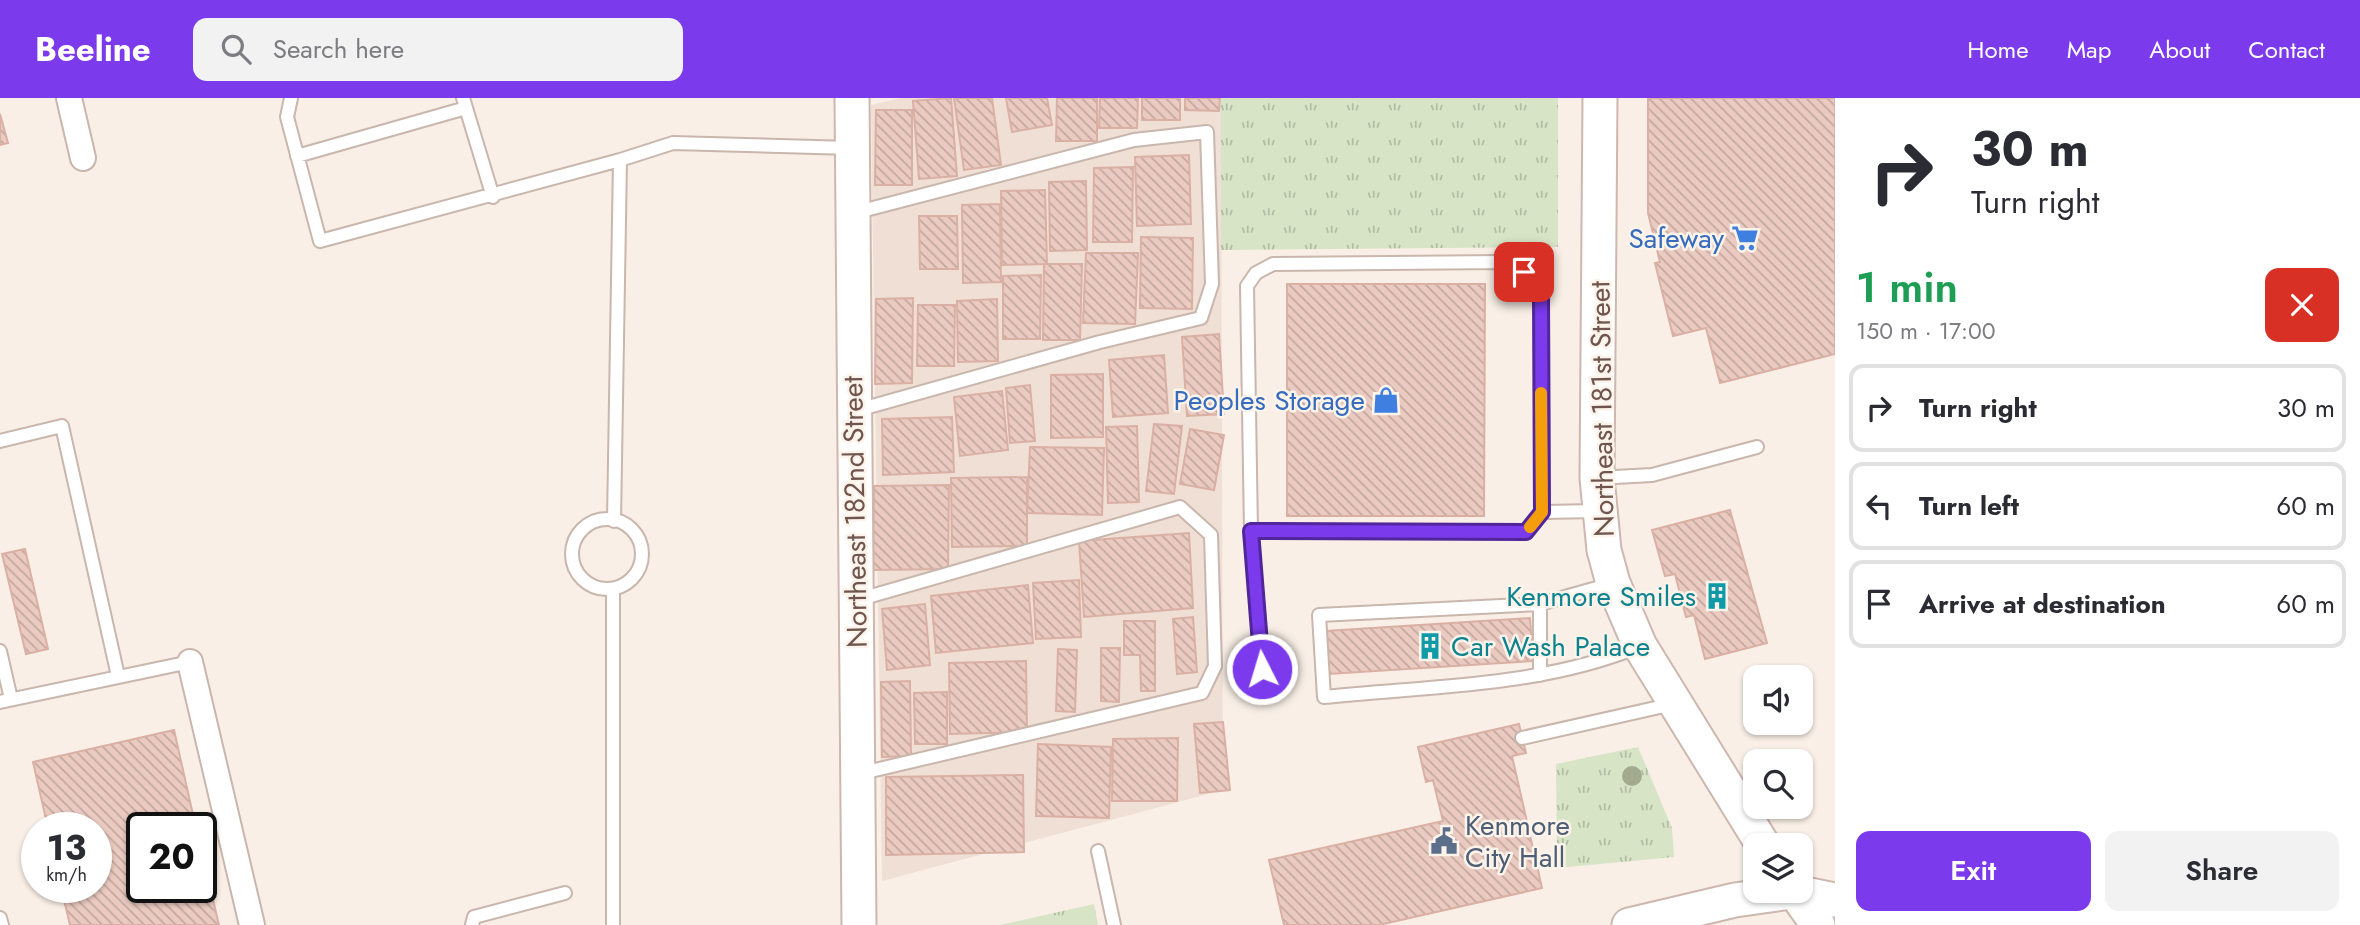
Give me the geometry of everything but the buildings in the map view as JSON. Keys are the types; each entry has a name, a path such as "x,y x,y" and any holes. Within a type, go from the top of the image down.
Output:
{"street":[{"path":"69,98 83,158"},
{"name":"Northeast 182nd Street","path":"852,98 859,925"},
{"name":"Northeast 181st Street","path":"1600,98 1597,478 1604,550 1613,583 1640,646 1673,704 1755,833"},
{"path":"190,662 252,925"},
{"path":"1813,884 1835,875"},
{"path":"1813,895 1835,900"},
{"path":"1629,925 1743,899"},
{"path":"1804,903 1818,925"}],"lane":[{"path":"291,98 287,117 320,241 493,197 673,143 852,148"},
{"path":"298,156 465,103 493,197"},
{"path":"853,213 1134,140 1207,132 1212,285 1201,318 1100,342 854,411"},
{"path":"614,521 620,160"},
{"path":"1251,531 1526,532 1542,512 1541,296 1524,272 1502,262 1273,264 1256,272 1247,286 1251,531 1262,669"},
{"path":"0,441 62,426 118,676"},
{"path":"1597,478 1652,475 1757,447"},
{"path":"856,600 1180,507 1212,535 1215,666 1202,692 858,775"},
{"path":"1542,512 1600,511"},
{"path":"614,521 629,527 637,536 642,558 632,578 612,589 601,589 582,578 572,558 578,536 586,527 596,522 614,521"},
{"path":"1613,583 1540,604 1319,615 1324,697 1540,675 1611,658 1640,646"},
{"path":"612,589 613,925"},
{"path":"1540,604 1540,675"},
{"path":"0,651 6,701 190,662"},
{"path":"1522,738 1673,704"},
{"path":"1098,850 1114,925"},
{"path":"472,925 474,917 565,893"},
{"path":"0,918 2,925"}],"shaded area":[{"path":"901,98 1221,98 1223,790 882,881 871,105"}],"green space":[{"path":"1221,98 1558,98 1558,247 1221,250"},
{"path":"1638,747 1672,828 1674,857 1557,868 1556,764"},
{"path":"1094,904 1098,925 1000,925"}],"slow traffic":[{"path":"1530,527 1542,512 1541,393"}],"place":[{"name":"Safeway","path":"1745,238"},
{"name":"Peoples Storage","path":"1386,400"},
{"name":"Kenmore Smiles","path":"1717,596"},
{"name":"Car Wash Palace","path":"1430,646"},
{"name":"Kenmore City Hall","path":"1444,841"}],"route":[{"path":"1262,669 1251,531 1526,532 1542,512 1541,296 1524,272"}]}
